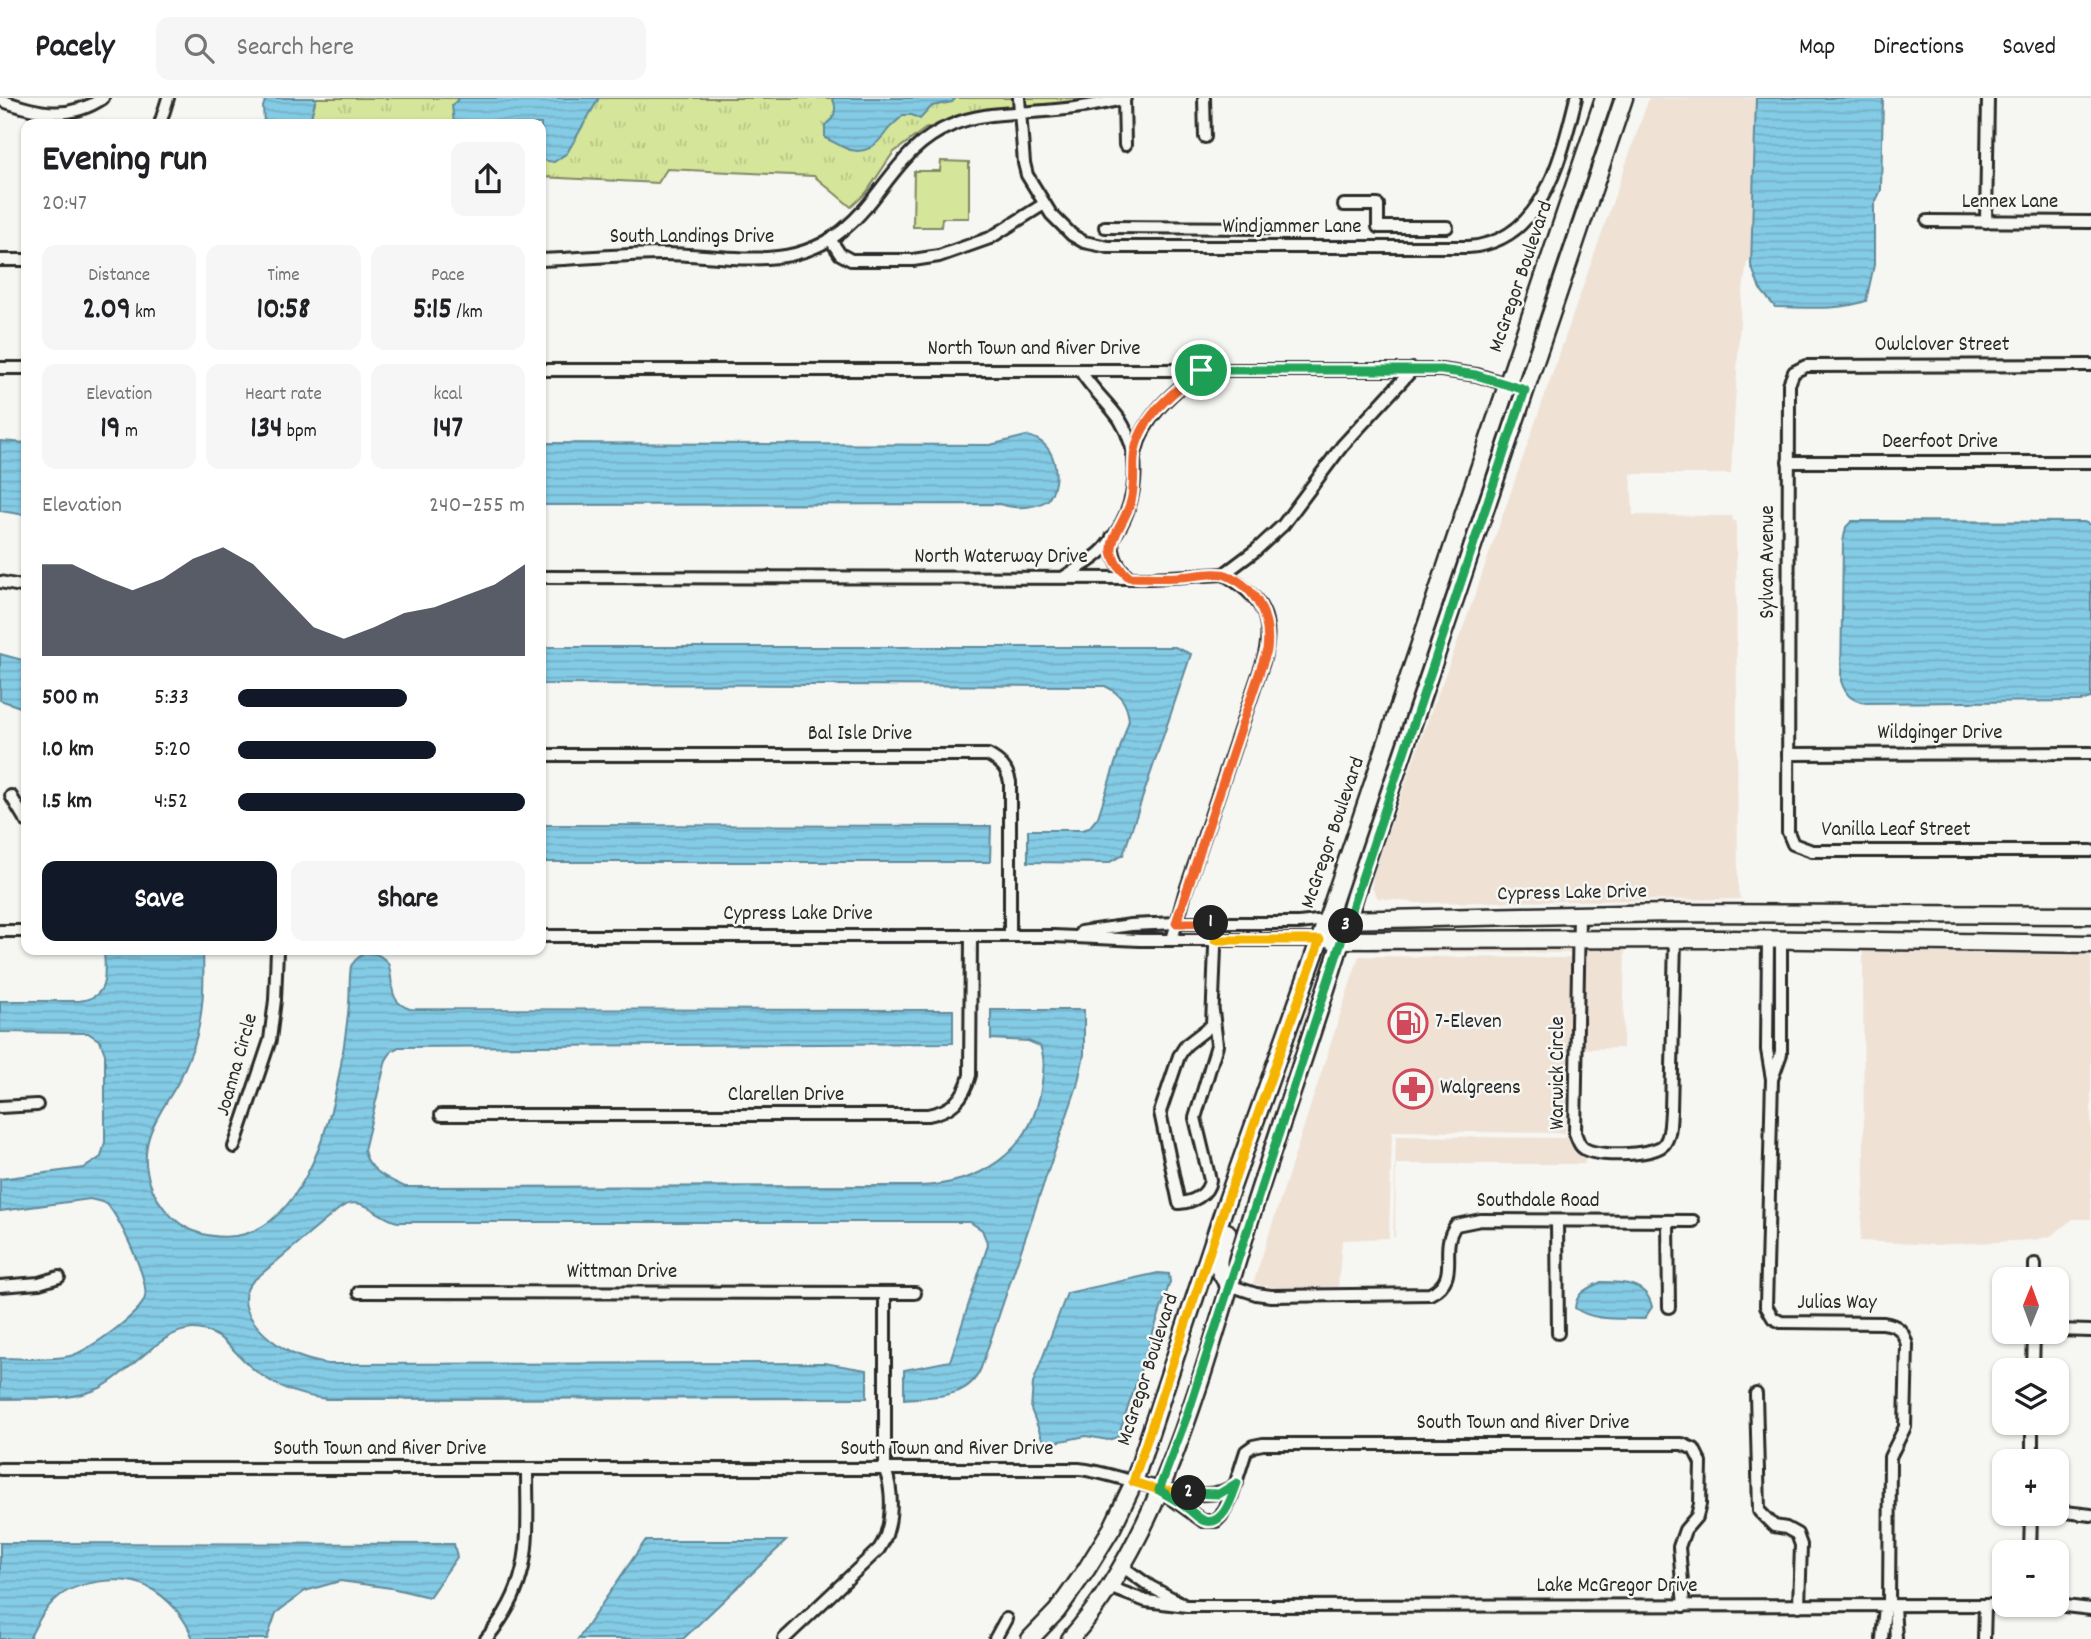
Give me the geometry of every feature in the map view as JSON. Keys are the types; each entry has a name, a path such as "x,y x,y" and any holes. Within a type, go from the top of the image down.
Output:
{"main road":[{"name":"McGregor Boulevard","path":"1030,1639 1057,1611 1086,1570 1112,1528 1133,1482 1320,940 1604,98"},
{"name":"McGregor Boulevard","path":"1070,1639 1123,1567 1159,1490 1188,1413 1348,919 1624,98"},
{"name":"Cypress Lake Drive","path":"1326,920 1579,915 2091,915"},
{"path":"1939,941 1940,915"},
{"name":"Cypress Lake Drive","path":"1320,940 1675,939 2091,944"},
{"path":"1229,1285 1217,1265 1244,1175 1243,1158"}],"street":[{"path":"0,100 57,119 103,98"},
{"path":"162,119 168,98"},
{"name":"Windjammer Lane","path":"1019,98 1024,163 1032,185 1044,204 1072,235 1096,246 1222,247 1479,246 1503,238 1536,206 1550,185 1563,150 1576,98"},
{"path":"1124,98 1125,145"},
{"name":"South Landings Drive","path":"546,260 662,254 723,259 774,258 803,251 830,239 849,224 867,206 896,167 922,141 944,128 969,119 1072,109 1124,98"},
{"path":"1205,98 1205,137"},
{"path":"1986,222 1988,98"},
{"path":"830,239 840,254 851,260 926,259 990,238 1044,204"},
{"path":"1344,205 1378,205 1378,247"},
{"name":"Lennex Lane","path":"1928,221 2091,222"},
{"path":"1105,227 1267,228"},
{"path":"1378,227 1447,227"},
{"path":"1221,228 1222,247"},
{"path":"0,260 21,260"},
{"name":"Owlclover Street","path":"1794,372 1806,366 2091,365"},
{"path":"0,368 21,368"},
{"path":"1172,940 1269,638 1268,625 1259,602 1241,584 1224,574 1283,525 1342,446 1413,369"},
{"name":"North Town and River Drive","path":"546,370 1413,369 1454,371 1525,390"},
{"path":"1064,577 1097,555 1112,537 1126,516 1135,477 1131,444 1120,421 1090,387 1080,370"},
{"path":"1134,458 1138,441 1156,410 1201,370"},
{"name":"Sylvan Avenue","path":"1788,754 1788,384 1794,372"},
{"name":"Deerfoot Drive","path":"1788,462 2091,462"},
{"path":"1112,537 1112,550 1119,568 1129,577"},
{"name":"North Waterway Drive","path":"546,577 1177,577 1224,574"},
{"path":"0,582 21,586"},
{"name":"Wildginger Drive","path":"1788,754 2091,754"},
{"name":"Vanilla Leaf Street","path":"1788,754 1788,832 1793,844 1812,851 2091,850"},
{"name":"Bal Isle Drive","path":"546,755 988,755 999,761 1007,770 1010,782 1010,936"},
{"path":"11,796 21,813"},
{"name":"Warwick Circle","path":"1579,915 1575,1133 1579,1143 1587,1151 1645,1153 1656,1151 1665,1144 1669,1134 1675,939"},
{"name":"Cypress Lake Drive","path":"1054,936 1131,925 1299,923 1326,920"},
{"path":"1213,1011 1217,1045 1195,1118 1210,1180 1209,1186 1198,1198 1178,1203 1160,1112 1186,1045 1212,1025 1216,922"},
{"path":"0,931 21,931"},
{"name":"Cypress Lake Drive","path":"546,936 1054,936 1172,940 1320,940"},
{"name":"Clarellen Drive","path":"441,1115 940,1113 961,1098 970,1075 971,936"},
{"name":"Julias Way","path":"1774,940 1767,1049 1772,1079 1765,1296 1768,1312 1781,1322 1893,1324 1904,1335 1907,1345 1905,1427 1890,1457 1889,1606 1882,1639"},
{"name":"Joanna Circle","path":"234,1147 270,1040 277,955"},
{"path":"0,1107 37,1105"},
{"name":"Southdale Road","path":"1229,1285 1271,1296 1430,1294 1440,1289 1446,1281 1449,1234 1455,1225 1480,1220 1693,1221"},
{"path":"1557,1221 1558,1333"},
{"path":"1668,1221 1669,1307"},
{"path":"0,1286 39,1283 59,1277"},
{"name":"Wittman Drive","path":"359,1292 915,1293"},
{"path":"784,1639 879,1549 886,1538 890,1481 885,1470 885,1293"},
{"path":"2069,1330 2091,1331"},
{"path":"1756,1395 1759,1511 1774,1526 1797,1534 1801,1545 1799,1606"},
{"name":"South Town and River Drive","path":"0,1469 1079,1469 1106,1473 1159,1490 1219,1494 1237,1483 1245,1451 1263,1444 1674,1443 1689,1446 1698,1453 1701,1470 1699,1510 1685,1530 1679,1547 1684,1606"},
{"path":"486,1639 511,1602 523,1576 527,1548 527,1470"},
{"path":"1159,1490 1203,1521 1209,1522 1216,1521 1221,1516 1237,1483"},
{"path":"2069,1512 2091,1515"},
{"name":"Lake McGregor Drive","path":"1123,1567 1151,1587 1186,1606"},
{"name":"Lake McGregor Drive","path":"1109,1587 1146,1601 1186,1606 1992,1606"},
{"name":"Julias Way","path":"1889,1606 1896,1639"},
{"path":"1984,1639 1985,1606"},
{"path":"2069,1606 2091,1607"},
{"path":"995,1639 1006,1619"}],"shaded area":[{"path":"1649,98 1756,98 1751,260 1747,262 1741,304 1731,474 1631,474 1633,515 1732,516 1733,521 1736,521 1738,890 1740,898 1743,899 1417,903 1378,898 1372,888 1373,875 1467,617"},
{"path":"1625,947 1623,1048 1577,1049 1585,1164 1396,1164 1393,1237 1396,1136 1568,1136 1576,958 1571,953 1363,951"},
{"path":"1863,951 2091,955 2091,1219 2073,1219 2051,1236 2034,1240 1934,1245 1860,1241 1864,1186"},
{"path":"1359,956 1571,958 1565,1133 1392,1131 1389,1238 1342,1240 1338,1288 1276,1288 1253,1284"}],"green space":[{"path":"316,98 1103,98 1052,105 984,109 925,129 893,153 866,193 851,207 814,176 667,169 658,183 546,177 546,119 310,119"},
{"path":"941,161 969,162 969,218 942,218 941,227 913,227 914,171 940,171"}],"water":[{"path":"266,98 316,98 310,119 264,119"},
{"path":"460,98 599,98 567,153 554,162 546,161 546,119 453,119 452,105"},
{"path":"832,98 956,98 952,102 932,106 920,119 903,115 874,145 858,151 825,138 825,125 834,113"},
{"path":"1756,98 1883,98 1881,190 1874,205 1874,265 1866,301 1832,307 1775,307 1760,289 1751,265"},
{"path":"1026,436 1044,445 1050,452 1056,471 1053,491 1048,500 1030,507 999,504 546,505 546,443 990,445"},
{"path":"0,441 21,443 21,514 0,511"},
{"path":"1852,521 2084,522 2091,525 2091,698 2080,701 1866,703 1850,697 1841,681 1843,542 1846,527"},
{"path":"546,647 1175,647 1191,654 1123,855 1108,863 1028,862 1028,830 1082,830 1089,828 1098,817 1129,720 1122,699 1105,686 546,684"},
{"path":"0,654 21,660 21,707 0,700"},
{"path":"546,825 991,826 990,862 546,862"},
{"path":"104,955 203,955 203,998 197,1033 180,1079 150,1134 146,1158 149,1181 158,1200 180,1224 199,1233 234,1236 263,1226 287,1205 306,1177 320,1144 339,1075 348,1019 351,966 362,955 379,955 388,963 394,996 402,1006 410,1009 953,1010 953,1043 399,1047 392,1051 386,1060 364,1150 374,1168 405,1187 940,1184 981,1172 998,1161 1014,1148 1035,1112 1043,1073 1040,1046 1028,1041 991,1039 991,1010 1084,1010 1084,1055 1077,1086 981,1368 968,1386 959,1391 904,1399 904,1370 950,1361 988,1245 982,1230 970,1222 398,1222 355,1203 339,1209 253,1281 247,1291 245,1302 248,1312 262,1332 282,1348 300,1357 328,1364 824,1363 867,1370 867,1398 326,1399 308,1396 273,1383 249,1366 221,1339 204,1330 193,1329 169,1336 100,1388 51,1398 0,1399 0,1358 53,1358 78,1353 124,1322 142,1304 145,1297 145,1288 132,1248 106,1203 90,1199 0,1211 0,1179 84,1168 101,1157 105,1142 105,1054 100,1041 88,1033 0,1032 0,1001 89,999 101,990"},
{"path":"1158,1273 1169,1274 1170,1282 1118,1437 1108,1440 1086,1436 1051,1443 1042,1438 1031,1409 1033,1383 1067,1293"},
{"path":"1601,1282 1625,1283 1639,1288 1645,1293 1652,1307 1644,1319 1599,1317 1575,1308 1580,1294"},
{"path":"645,1541 786,1541 683,1639 578,1639"},
{"path":"0,1543 454,1544 457,1557 429,1597 391,1588 340,1581 305,1591 276,1613 267,1639 193,1639 181,1616 163,1597 138,1583 114,1580 87,1584 64,1593 48,1608 29,1639 0,1639"}],"place":[{"name":"7-Eleven","path":"1408,1023"},
{"name":"Walgreens","path":"1413,1089"}],"route":[{"path":"1201,370 1165,401 1148,421 1138,441 1134,458 1135,477 1131,500 1126,516 1112,537 1112,550 1119,568 1129,577 1224,574 1251,592 1265,613 1268,625 1267,650 1176,923 1216,922 1215,940 1320,940 1224,1209 1133,1482 1159,1490 1209,1494 1219,1494 1237,1483 1221,1516 1216,1521 1209,1522 1203,1521 1159,1490 1188,1413 1338,955 1355,895 1525,390 1476,375 1441,370 1201,370"}]}
